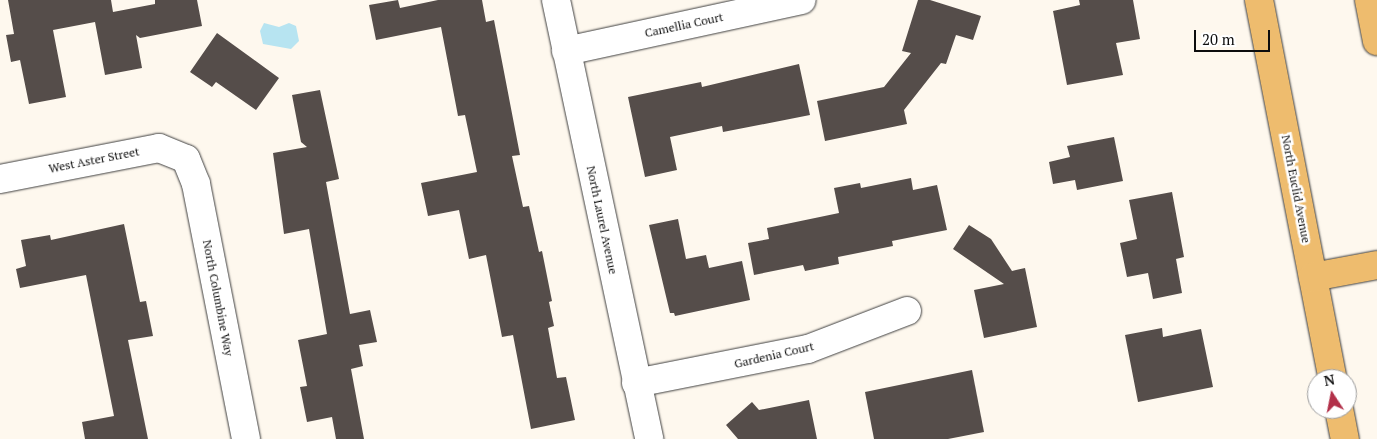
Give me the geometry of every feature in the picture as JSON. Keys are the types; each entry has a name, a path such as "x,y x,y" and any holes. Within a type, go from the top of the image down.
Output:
{"main road":[{"name":"North Euclid Avenue","path":"1259,0 1331,369"},
{"path":"1369,0 1377,41"},
{"path":"1313,277 1377,264"},
{"path":"1341,419 1345,439"}],"street":[{"name":"North Laurel Avenue","path":"556,0 648,439"},
{"name":"Camellia Court","path":"566,51 802,0"},
{"name":"West Aster Street","path":"0,179 159,148 186,159"},
{"name":"North Columbine Way","path":"186,159 196,184 246,439"},
{"name":"Gardenia Court","path":"636,383 808,349 907,311"}],"water":[{"path":"264,23 279,27 289,23 296,26 299,41 291,49 263,44 260,31"}],"building":[{"path":"8,0 111,0 113,12 155,4 155,0 197,0 202,26 140,38 136,35 142,68 105,75 95,22 53,30 66,97 29,104 20,60 11,62 6,35 14,34"},
{"path":"398,0 400,8 438,0 482,0 486,22 494,20 520,155 512,156 523,207 529,206 539,252 542,251 552,301 549,302 554,326 548,328 557,378 566,377 575,420 531,429 513,335 502,337 486,255 469,259 459,210 428,216 421,183 477,172 465,115 458,116 441,27 376,40 369,5"},
{"path":"918,0 930,0 981,16 973,40 956,35 946,64 941,63 904,110 907,124 825,141 817,101 884,87 911,53 902,51"},
{"path":"1079,0 1133,0 1140,39 1116,43 1123,75 1067,85 1053,11 1080,5"},
{"path":"217,33 279,78 256,110 216,82 212,87 190,72"},
{"path":"799,64 810,115 723,132 722,126 670,137 677,170 645,177 628,97 701,82 702,87"},
{"path":"320,90 339,179 326,182 350,314 370,310 377,342 359,345 363,366 351,369 364,439 336,439 332,417 307,422 300,387 307,386 298,340 327,334 309,229 284,234 273,153 307,147 301,142 292,95"},
{"path":"1114,137 1123,181 1077,190 1075,180 1053,184 1049,162 1070,157 1067,146"},
{"path":"911,178 913,190 937,185 947,230 892,241 893,246 838,257 839,264 805,271 803,265 754,275 748,243 769,239 767,228 839,213 834,188 860,183 861,188"},
{"path":"1172,192 1184,257 1176,259 1182,293 1153,299 1148,273 1127,277 1120,243 1137,239 1129,200"},
{"path":"678,219 686,259 706,255 709,268 742,261 750,300 675,316 674,313 670,313 649,225"},
{"path":"124,224 140,302 146,301 153,336 128,340 148,439 85,439 82,422 114,416 86,275 20,288 16,269 26,266 21,240 50,235 51,240"},
{"path":"969,225 991,239 1012,271 1025,268 1037,327 984,338 974,290 1004,284 953,249"},
{"path":"1162,328 1163,337 1201,329 1213,387 1138,402 1125,335"},
{"path":"972,370 984,432 948,439 874,439 865,392"},
{"path":"809,400 817,439 738,439 726,425 752,402 759,410"}]}
